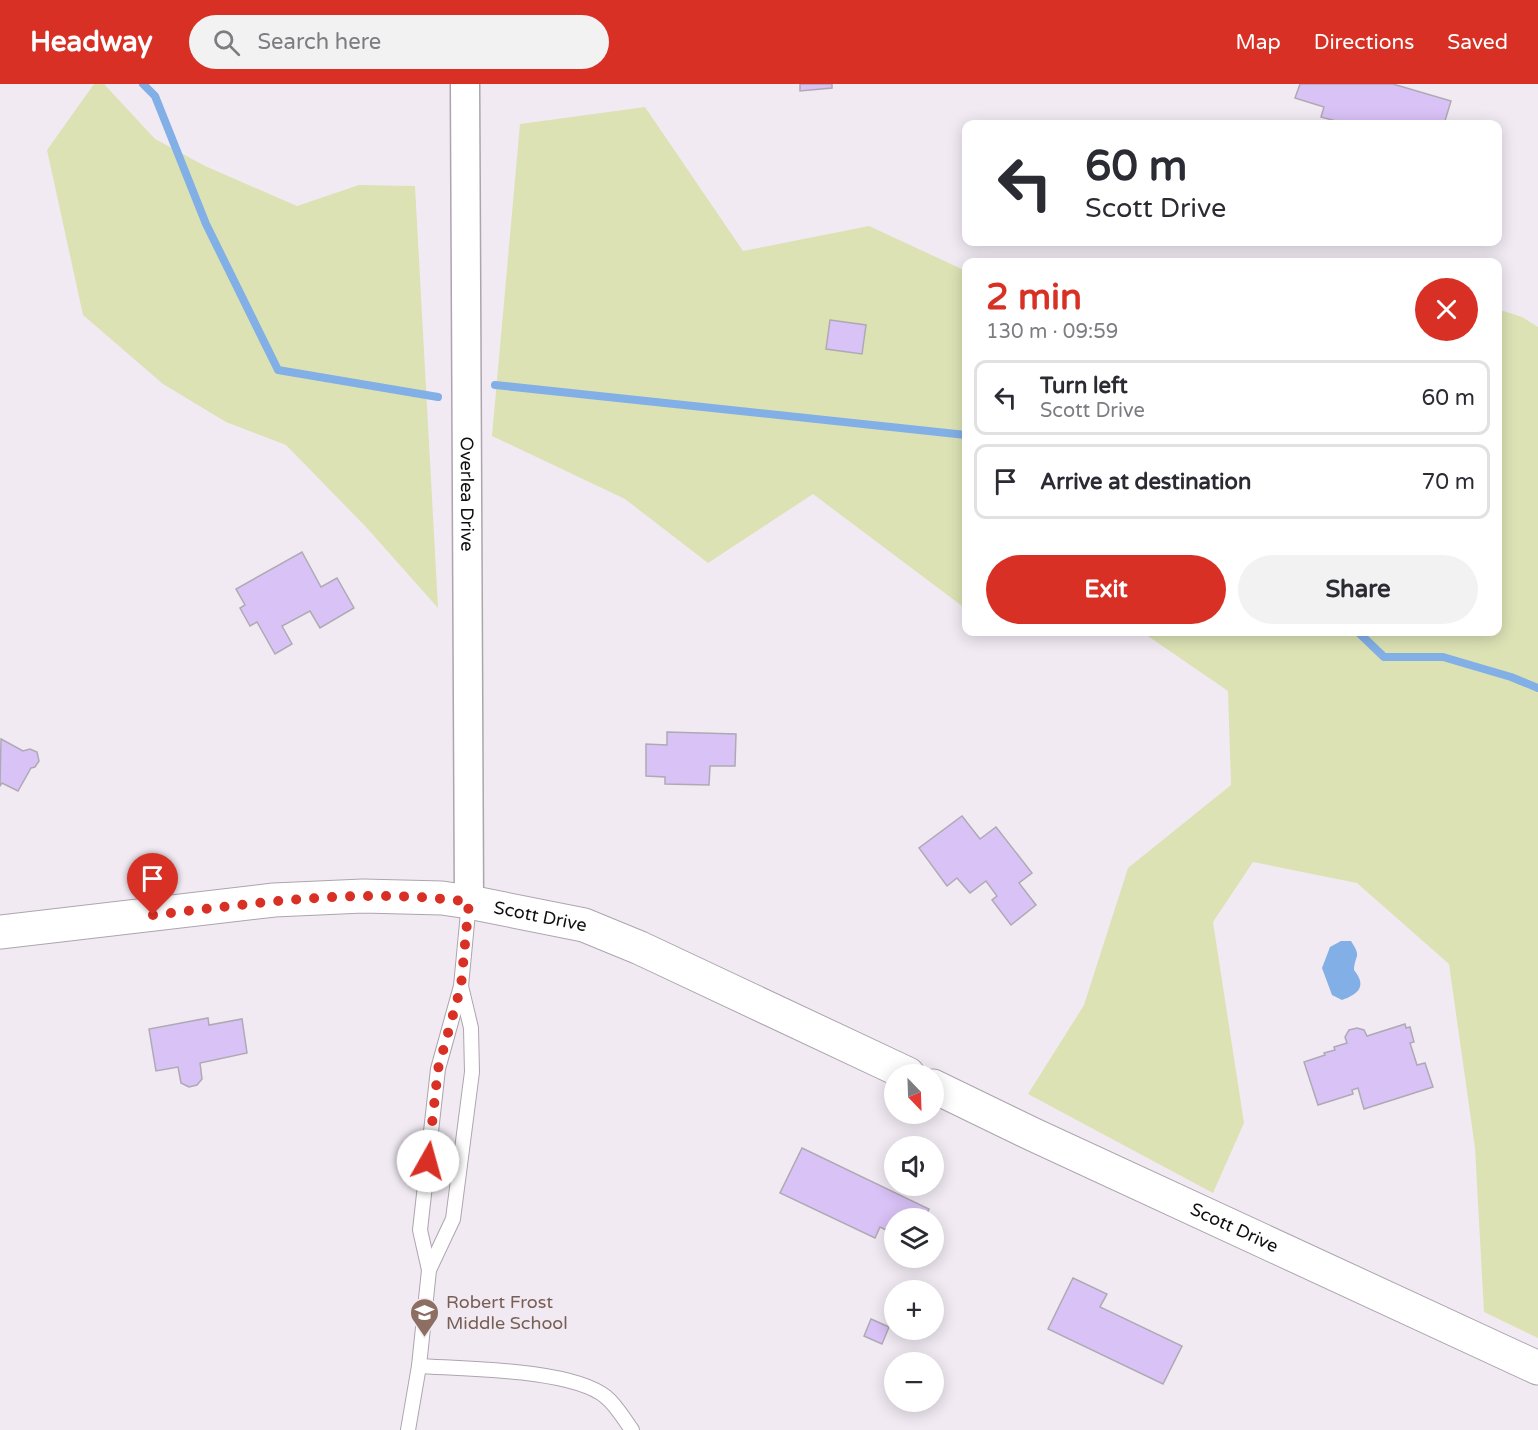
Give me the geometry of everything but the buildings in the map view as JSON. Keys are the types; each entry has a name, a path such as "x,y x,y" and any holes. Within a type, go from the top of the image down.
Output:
{"street":[{"name":"Overlea Drive","path":"465,84 469,902"},
{"name":"Scott Drive","path":"0,932 297,898 363,896 442,898 469,902 584,925 640,948 887,1064"},
{"name":"Scott Drive","path":"944,1091 1538,1368"}],"lane":[{"path":"408,1430 419,1366 429,1270 420,1230 438,1069 461,986 469,902"},
{"path":"429,1270 453,1219 472,1072 471,1028 461,986"},
{"path":"419,1366 532,1374 587,1385 607,1397 632,1430"}],"green space":[{"path":"94,84 104,84 155,139 205,166 297,206 359,185 415,186 438,608 366,527 286,445 226,422 163,384 83,315 47,150"},
{"path":"645,107 743,251 869,226 962,269 962,606 813,494 708,563 625,499 492,436 520,124"},
{"path":"1502,311 1522,317 1538,327 1538,1338 1484,1312 1475,1148 1449,964 1357,883 1253,862 1213,922 1244,1123 1213,1193 1028,1094 1084,1005 1128,868 1231,785 1228,691 1148,636 1502,636"}],"water":[{"path":"1341,941 1351,941 1356,950 1354,970 1360,981 1357,992 1342,1000 1332,995 1322,968 1330,947"}],"waterway":[{"path":"143,84 155,96 206,224 278,370 438,397"},
{"path":"495,385 962,435"},
{"path":"1362,636 1384,657 1443,657 1511,677 1538,688"}],"place":[{"name":"Robert Frost Middle School","path":"425,1338"}],"route":[{"path":"153,915 274,900 331,896 442,898 469,902 461,986 438,1069 428,1161"}]}
